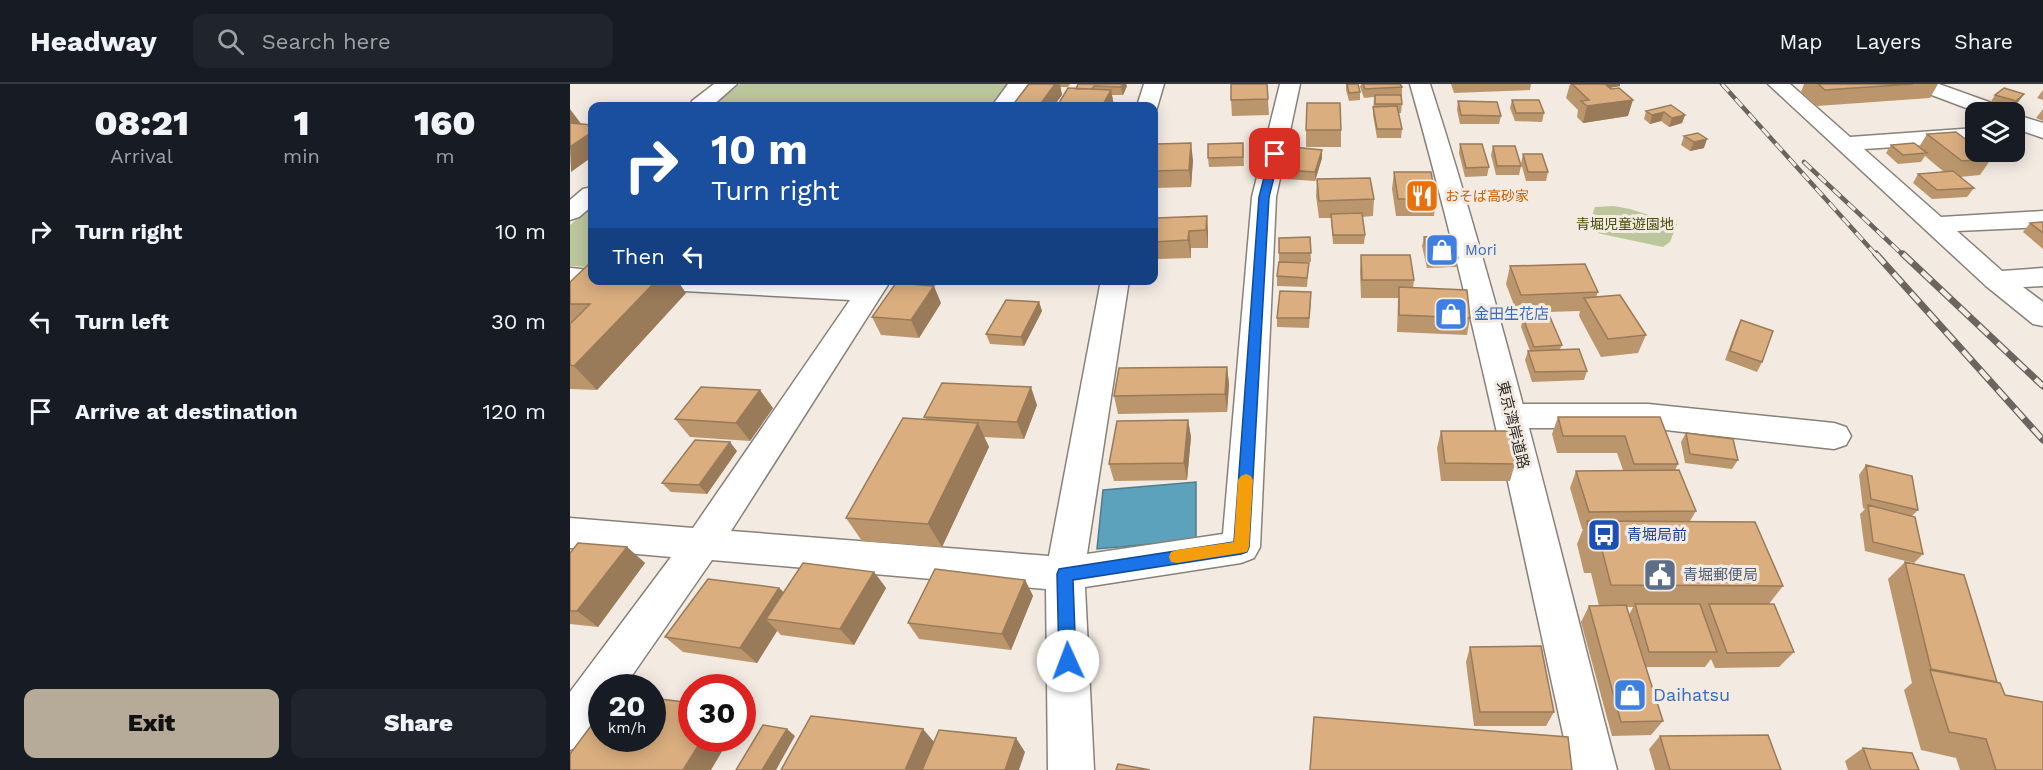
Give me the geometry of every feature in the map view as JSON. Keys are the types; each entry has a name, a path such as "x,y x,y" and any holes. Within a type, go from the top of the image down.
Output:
{"main road":[{"path":"704,102 727,84"},
{"path":"1005,102 1018,84"},
{"path":"1149,102 1154,84"},
{"path":"570,533 1065,574 1241,547 1264,197 1281,133 1290,84"},
{"name":"東京湾岸道路","path":"1420,84 1465,241 1511,416 1594,770"},
{"path":"1778,84 1996,280 2043,317"},
{"path":"1920,84 1968,102"},
{"path":"2025,124 2043,131"},
{"path":"2025,132 2043,131"},
{"path":"1844,144 1965,136"},
{"path":"570,212 588,197"},
{"path":"1934,225 2043,219"},
{"path":"570,277 588,278"},
{"path":"1996,280 2043,277"},
{"path":"836,285 874,286"},
{"path":"1071,770 1065,574 1114,285"},
{"path":"570,728 702,544 874,286"},
{"path":"1511,416 1648,416 1834,436"}],"green space":[{"path":"740,84 1008,84 995,102 718,102"},
{"name":"青堀児童遊園地","path":"1614,206 1677,224 1670,242 1663,247 1592,232 1590,221 1595,207"},
{"path":"588,209 588,267 570,266 570,225"}],"water":[{"path":"1196,482 1196,540 1097,549 1103,490"}],"building":[{"path":"1029,84 1055,84 1042,102 1015,102"},
{"path":"1078,84 1123,84 1121,87 1094,86 1092,89 1076,89"},
{"path":"1231,84 1267,84 1268,99 1231,100"},
{"path":"1347,84 1358,84 1360,92 1349,93"},
{"path":"1363,84 1400,84 1402,87 1365,89"},
{"path":"1572,84 1605,84 1611,89 1619,88 1633,100 1587,106 1581,101 1589,100"},
{"path":"1818,84 1913,84 1825,90"},
{"path":"1068,88 1111,90 1104,102 1059,102"},
{"path":"2004,88 2024,94 2016,101 1995,95"},
{"path":"1375,95 1401,95 1402,104 1375,104"},
{"path":"1512,100 1539,100 1544,113 1516,113"},
{"path":"1458,101 1497,102 1501,116 1461,115"},
{"path":"1307,103 1340,103 1341,130 1306,130"},
{"path":"1671,105 1685,115 1672,118 1664,112 1652,115 1646,111"},
{"path":"1397,106 1402,129 1377,129 1373,107"},
{"path":"570,123 588,125 588,135 570,147"},
{"path":"1956,132 1965,139 1965,161 1962,161 1927,134"},
{"path":"1698,133 1707,139 1694,142 1684,136"},
{"path":"1191,143 1189,170 1158,171 1158,144"},
{"path":"1243,143 1243,157 1208,158 1208,144"},
{"path":"1914,143 1927,153 1903,155 1891,145"},
{"path":"1460,144 1482,144 1489,167 1466,168"},
{"path":"1493,146 1515,146 1521,166 1497,166"},
{"path":"1293,147 1322,150 1315,172 1285,170"},
{"path":"1523,154 1542,154 1548,172 1528,172"},
{"path":"1953,171 1974,188 1937,190 1918,174"},
{"path":"1394,172 1431,172 1436,199 1398,199"},
{"path":"1370,178 1374,199 1319,201 1317,179"},
{"path":"1362,213 1365,235 1333,235 1331,214"},
{"path":"1207,216 1206,230 1189,231 1188,240 1158,242 1158,218"},
{"path":"2043,222 2043,233 2030,223"},
{"path":"1452,236 1458,258 1428,259 1424,237"},
{"path":"1310,237 1311,253 1279,253 1279,238"},
{"path":"1361,255 1410,255 1414,280 1362,280"},
{"path":"1279,262 1309,263 1307,278 1277,276"},
{"path":"1585,264 1598,292 1521,295 1510,266"},
{"path":"588,265 588,285 652,285 574,366 570,365 570,324 590,304 570,304 570,282"},
{"path":"895,285 934,286 911,320 872,317"},
{"path":"1399,287 1467,290 1470,318 1399,315"},
{"path":"1280,291 1311,292 1309,318 1277,318"},
{"path":"1620,295 1646,335 1608,339 1584,298"},
{"path":"1006,300 1039,302 1021,337 986,334"},
{"path":"1550,317 1562,345 1534,347 1523,318"},
{"path":"1741,320 1773,331 1762,362 1730,351"},
{"path":"1579,349 1587,371 1535,372 1528,351"},
{"path":"1227,367 1225,394 1114,396 1119,368"},
{"path":"942,383 1031,387 1017,422 924,417"},
{"path":"701,387 760,390 736,423 675,419"},
{"path":"1558,417 1660,417 1678,464 1634,464 1625,436 1563,436"},
{"path":"903,418 978,423 928,524 846,518"},
{"path":"1188,420 1184,463 1109,464 1117,421"},
{"path":"1441,431 1508,431 1515,464 1445,463"},
{"path":"1686,433 1733,439 1738,460 1690,454"},
{"path":"695,440 730,442 699,485 662,483"},
{"path":"1866,465 1912,476 1918,510 1871,499"},
{"path":"1679,470 1696,511 1589,512 1576,471"},
{"path":"1868,505 1915,517 1923,554 1873,542"},
{"path":"1587,521 1755,522 1783,586 1611,585 1602,550 1594,550"},
{"path":"578,543 627,547 577,611 570,611 570,553"},
{"path":"1905,562 1964,575 1997,682 1931,669"},
{"path":"803,563 874,572 840,629 766,619"},
{"path":"935,569 1025,580 1002,634 908,623"},
{"path":"708,579 779,588 740,648 665,637"},
{"path":"1635,604 1700,604 1717,652 1649,652"},
{"path":"1709,604 1774,604 1794,652 1727,653"},
{"path":"1626,605 1663,721 1621,722 1589,606"},
{"path":"1541,646 1554,712 1480,712 1470,647"},
{"path":"1930,670 2000,683 2005,695 2043,702 2043,770 1996,770 1986,739 1949,732"},
{"path":"666,700 678,701 678,752 694,752 683,770 570,770 570,754 588,730 588,752 666,752"},
{"path":"811,716 923,729 905,770 781,770"},
{"path":"1314,717 1568,737 1572,770 1310,770"},
{"path":"763,725 787,729 762,770 736,770 747,752 756,752 756,737"},
{"path":"939,730 1016,738 1005,770 922,770"},
{"path":"1768,735 1781,770 1670,770 1660,736"},
{"path":"1863,748 1912,753 1919,770 1871,770"},
{"path":"1118,764 1150,770 1116,770"}],"railway":[{"path":"1722,84 1877,256"},
{"path":"1804,162 1904,256"},
{"path":"1876,254 2043,440"},
{"path":"1903,254 2043,386"}],"slow traffic":[{"path":"1177,557 1241,547 1246,480"}],"place":[{"name":"おそば高砂家","path":"1422,196"},
{"name":"Mori","path":"1442,250"},
{"name":"金田生花店","path":"1451,314"},
{"name":"青堀局前","path":"1604,535"},
{"name":"青堀郵便局","path":"1660,575"},
{"name":"Daihatsu","path":"1630,695"}],"route":[{"path":"1068,661 1065,574 1241,547 1264,197 1275,154"}]}
